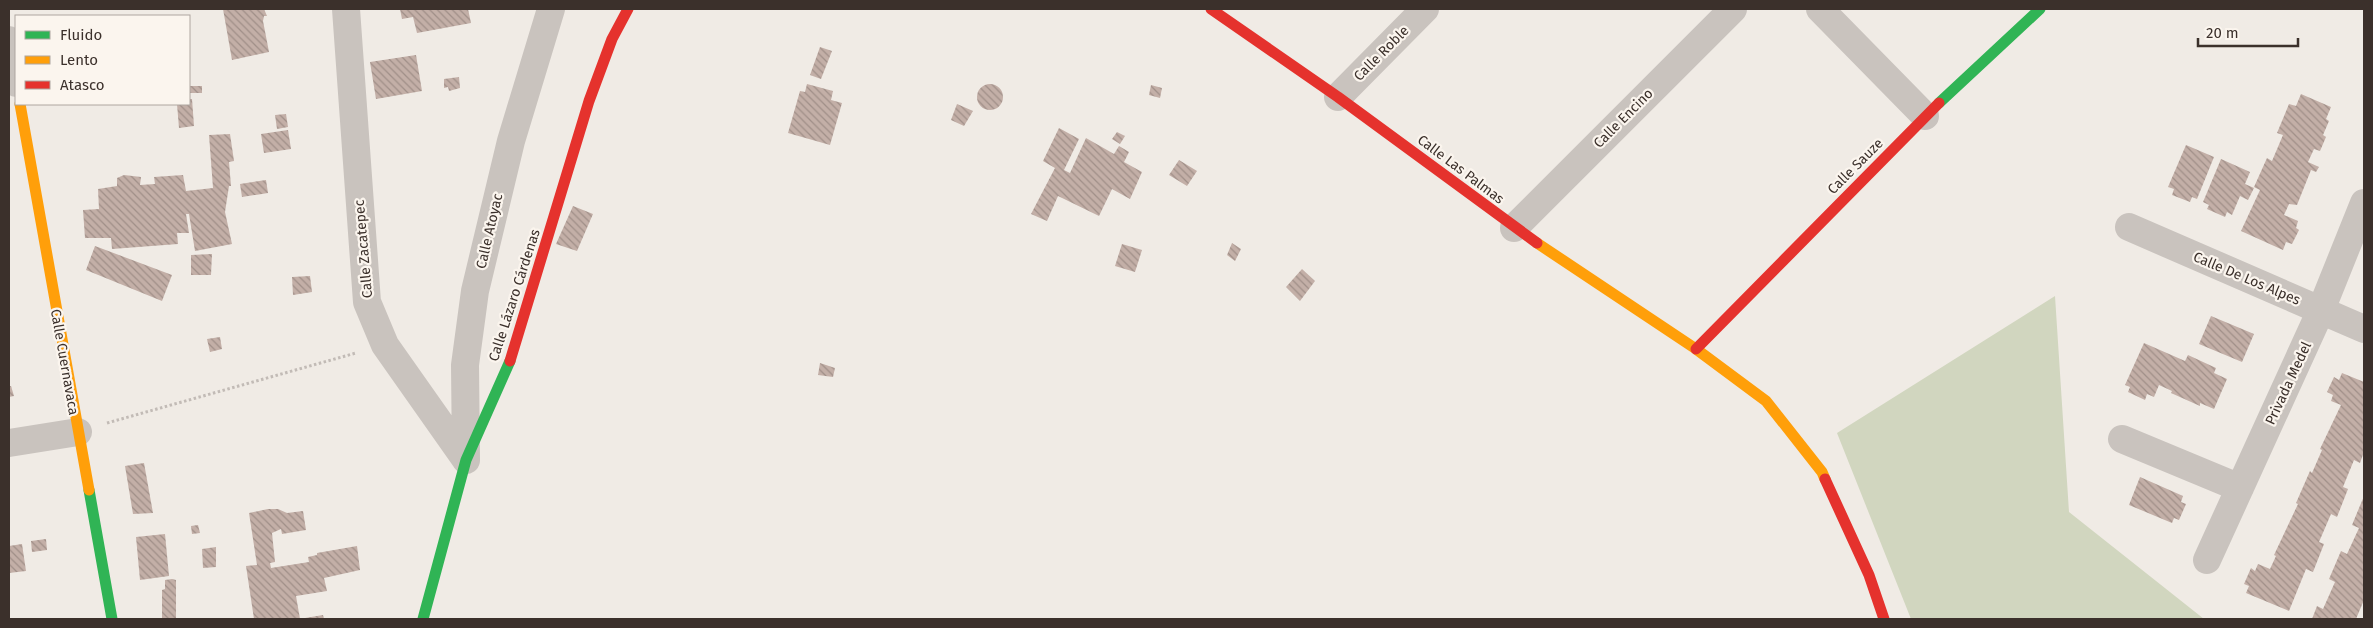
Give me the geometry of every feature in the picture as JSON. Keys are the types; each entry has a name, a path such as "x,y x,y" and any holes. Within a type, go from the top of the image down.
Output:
{"street":[{"name":"Calle Zacatepec","path":"346,9 367,302 385,345 466,460"},
{"name":"Calle Atoyac","path":"466,460 465,365 475,292 511,141 551,9"},
{"name":"Calle Lázaro Cárdenas","path":"422,619 466,460 514,352 589,101 612,39 628,9"},
{"name":"Calle Las Palmas","path":"1211,9 1338,97 1514,228 1696,349 1766,401 1822,472 1869,575 1884,619"},
{"name":"Calle Roble","path":"1338,97 1425,9"},
{"name":"Calle Encino","path":"1514,228 1733,9"},
{"path":"1820,9 1925,116"},
{"name":"Calle Sauze","path":"1696,349 1925,116 2040,9"},
{"path":"9,40 15,77"},
{"name":"Calle Cuernavaca","path":"20,105 112,619"},
{"name":"Privada Medel","path":"2207,560 2322,310 2364,203"},
{"name":"Calle De Los Alpes","path":"2129,227 2364,329"},
{"path":"9,443 78,432"},
{"path":"2122,439 2240,488"}],"path":[{"path":"78,432 385,345"}],"green space":[{"path":"2055,296 2069,512 2204,619 1911,619 1837,433"}],"building":[{"path":"223,9 264,9 267,16 264,16 263,21 269,52 232,60"},
{"path":"400,9 468,9 471,23 417,33 413,17 402,19"},
{"path":"820,47 832,51 821,79 810,75"},
{"path":"416,55 422,91 376,99 370,62"},
{"path":"459,77 460,88 449,91 448,87 444,88 444,79"},
{"path":"807,84 833,91 831,100 842,103 830,145 788,133 800,91 805,92"},
{"path":"990,84 999,88 1003,97 999,106 990,110 981,106 977,97 981,88"},
{"path":"1151,85 1162,88 1160,98 1149,95"},
{"path":"190,86 202,86 202,93 190,93"},
{"path":"2301,94 2331,107 2326,119 2329,121 2323,135 2326,137 2320,151 2314,149 2308,162 2319,167 2316,172 2311,170 2297,205 2289,204 2284,215 2298,221 2296,228 2299,230 2292,244 2286,242 2283,250 2241,231 2260,190 2254,187 2267,158 2272,161 2283,135 2277,133 2289,104 2296,106"},
{"path":"190,99 192,99 194,126 179,128 177,105 190,105"},
{"path":"957,104 973,111 964,126 951,120"},
{"path":"286,114 288,127 277,129 275,115"},
{"path":"1059,128 1079,139 1064,170 1070,173 1086,138 1114,154 1119,146 1129,152 1124,162 1142,172 1130,199 1112,189 1099,216 1058,196 1047,221 1031,214 1055,168 1043,161"},
{"path":"288,130 291,149 264,153 261,134"},
{"path":"1117,132 1125,136 1120,144 1112,139"},
{"path":"230,134 234,161 229,162 231,186 229,186 225,212 232,244 195,251 189,214 186,214 189,233 177,233 178,244 112,249 111,238 85,238 83,210 99,209 98,189 117,186 117,178 124,175 141,177 140,185 155,184 154,177 183,175 186,191 213,188 209,135"},
{"path":"2186,145 2214,157 2197,199 2192,197 2190,202 2172,195 2174,189 2168,187"},
{"path":"2221,159 2250,172 2245,184 2254,188 2248,200 2240,196 2232,215 2227,212 2225,217 2207,209 2209,205 2203,202"},
{"path":"1179,160 1197,171 1187,186 1169,175"},
{"path":"266,180 268,193 242,197 240,184"},
{"path":"573,206 593,214 577,251 556,244"},
{"path":"1232,243 1241,249 1235,261 1227,255"},
{"path":"1122,244 1142,250 1135,272 1115,266"},
{"path":"95,246 172,275 162,301 86,270"},
{"path":"212,254 211,275 191,275 191,255"},
{"path":"1302,269 1315,281 1300,301 1286,287"},
{"path":"310,276 312,292 293,295 292,277"},
{"path":"2211,316 2254,334 2242,362 2199,344"},
{"path":"220,337 222,349 210,352 207,339"},
{"path":"2144,343 2185,361 2188,355 2216,368 2214,373 2227,379 2214,409 2200,403 2200,406 2171,393 2172,391 2159,385 2154,397 2147,394 2145,400 2128,392 2130,387 2125,385"},
{"path":"820,363 835,368 833,377 818,375"},
{"path":"2342,373 2364,382 2364,452 2360,463 2354,460 2343,487 2348,489 2337,517 2331,514 2319,542 2324,544 2313,572 2306,569 2289,611 2246,593 2249,586 2244,584 2251,568 2255,571 2258,564 2270,569 2276,556 2274,555 2298,504 2296,503 2310,471 2312,473 2322,450 2320,449 2341,405 2331,401 2333,395 2327,392 2334,377 2339,380"},
{"path":"9,386 11,386 14,396 9,397"},
{"path":"144,463 153,513 133,514 125,466"},
{"path":"2140,477 2183,496 2181,502 2186,504 2179,520 2174,518 2172,523 2129,505"},
{"path":"2364,496 2364,600 2356,619 2312,619 2317,606 2323,609 2335,582 2329,579 2341,551 2347,554 2359,528 2352,525"},
{"path":"278,509 287,513 303,511 306,530 282,534 281,529 272,533 275,562 270,563 271,568 309,562 308,557 317,555 317,553 357,546 360,570 324,578 327,591 296,596 300,619 254,619 246,566 257,565 249,513"},
{"path":"198,525 200,533 192,534 191,526"},
{"path":"165,534 169,576 140,580 136,537"},
{"path":"46,539 47,550 32,552 31,541"},
{"path":"22,544 26,571 9,573 9,546"},
{"path":"216,547 216,567 203,568 202,549"},
{"path":"165,580 176,580 176,619 162,619 162,590 165,589"},
{"path":"323,615 324,619 305,619 305,618"}],"traffic: fast":[{"path":"1939,103 2040,9"},
{"path":"423,619 466,460 510,361"},
{"path":"89,490 112,619"}],"traffic: slow":[{"path":"20,105 89,490"},
{"path":"1537,243 1696,349 1766,401 1822,472 1825,479"}],"traffic: jam":[{"path":"510,361 589,101 612,39 628,9"},
{"path":"1211,9 1338,97 1537,243"},
{"path":"1696,349 1939,103"},
{"path":"1825,479 1869,575 1884,619"}]}
